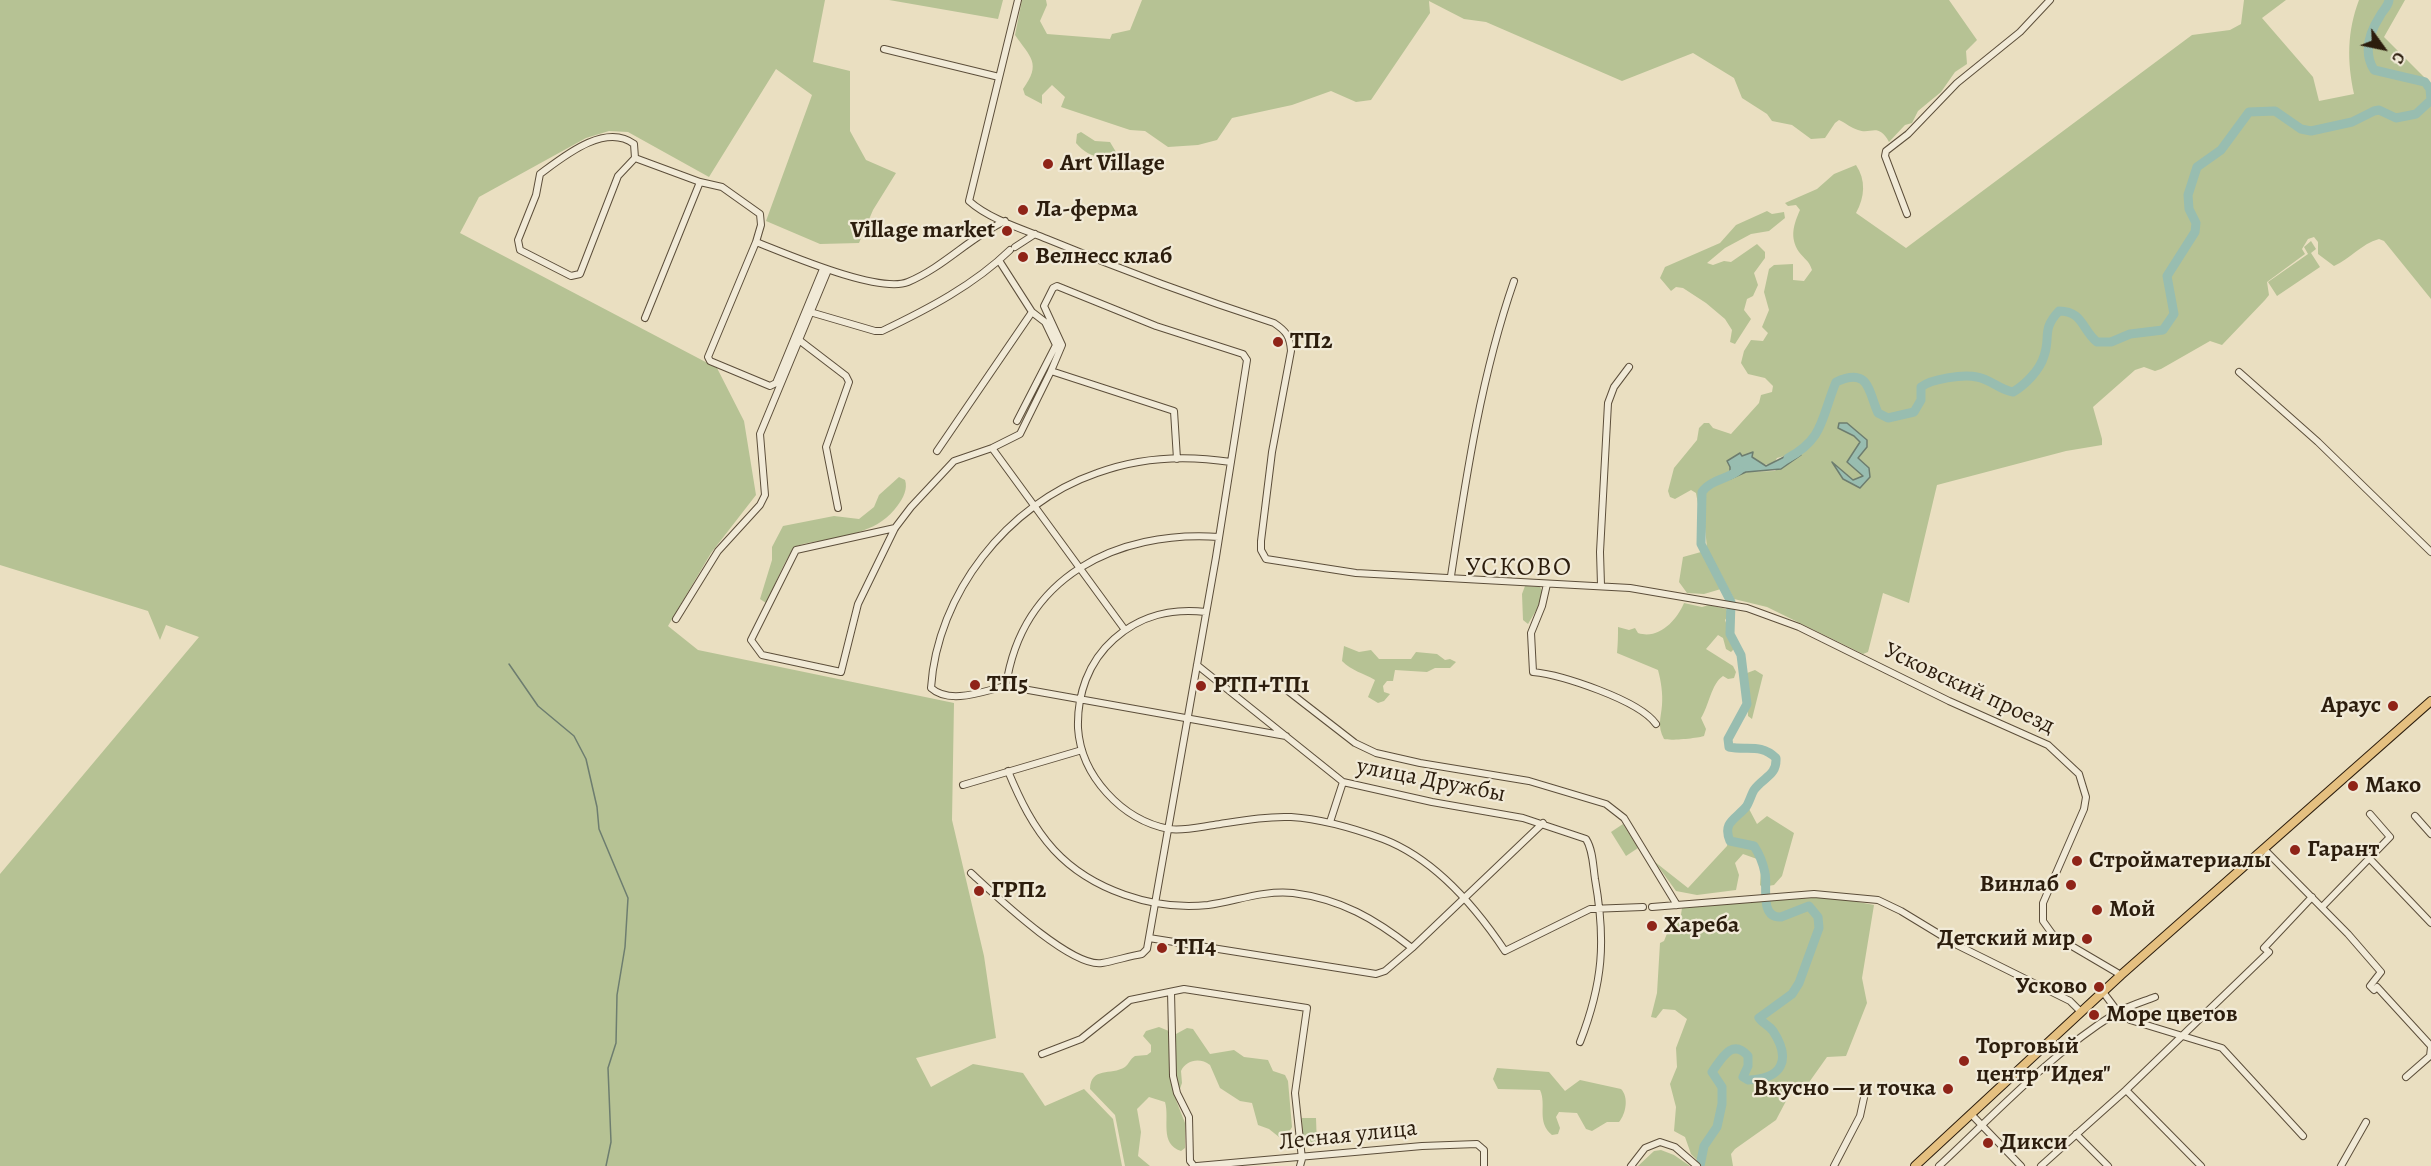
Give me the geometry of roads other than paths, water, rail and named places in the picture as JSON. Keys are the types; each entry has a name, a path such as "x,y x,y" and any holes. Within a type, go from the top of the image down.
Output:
{"main road":[{"path":"1915,1166 2121,975 2431,701"}],"street":[{"path":"1018,0 969,201 1035,234"},
{"path":"1907,214 1885,156 1886,151 1908,134 1957,83 2020,32 2050,0"},
{"path":"884,50 999,77"},
{"path":"610,136 624,138 634,144 635,159 624,166 618,176 581,272 577,276 571,276 524,253 518,247 540,174 580,148 610,136"},
{"path":"635,159 700,182 722,187 760,214 761,225 756,242 708,357 710,361 770,386 776,384 825,269"},
{"path":"645,318 700,182"},
{"path":"756,242 825,269 889,285 907,282 1005,221"},
{"path":"810,312 882,331 930,308 1000,262 1012,249 1035,234"},
{"name":"Усковский проезд","path":"1035,234 1152,282 1274,323 1285,330 1290,339 1291,351 1272,452 1261,542 1261,550 1266,559 1356,573 1601,585 1734,605 1799,627 1949,701 2037,739 2058,752 2079,774 2086,797 2082,814 2043,903 2043,921 2047,929 2064,943 2110,966 2121,975"},
{"path":"1000,262 1032,312 1045,322 1056,348 1017,421"},
{"path":"676,619 718,551 760,505 765,495 760,434 799,340 825,269"},
{"path":"1451,576 1479,413 1503,314 1514,281"},
{"path":"895,528 796,550 751,640 762,655 841,672 858,603 895,528 911,507 954,461 992,448 1020,434 1052,371 1062,345 1044,306 1053,288 1057,286 1156,326 1243,354 1247,360 1170,829 1147,949 1142,954 1101,964 1085,959 1036,930 971,873"},
{"path":"937,451 1032,312"},
{"path":"799,340 846,376 849,382 826,447 838,508"},
{"path":"1601,585 1599,564 1608,403 1614,387 1629,367"},
{"path":"1052,371 1174,411 1177,459"},
{"path":"2239,372 2318,442 2431,552"},
{"path":"992,448 1125,630"},
{"path":"1231,462 1204,458 1144,461 1095,473 1064,488 1034,508 1007,530 967,578 951,606 939,636 933,658 931,688 938,694 961,696 1006,686 1286,736"},
{"path":"1006,686 1010,663 1018,642 1041,604 1081,567 1115,549 1148,539 1188,535 1219,537"},
{"path":"1547,584 1542,606 1531,633 1533,672 1562,677 1594,689 1647,714 1656,724"},
{"path":"1206,612 1164,612 1125,630 1109,644 1092,667 1080,699 1078,717 1082,750 1096,781 1114,800 1132,813 1170,829 1258,818 1290,817 1330,822 1386,840 1406,850 1465,899 1505,951 1590,909 1643,907"},
{"name":"улица Дружбы","path":"1197,665 1343,783 1543,823 1586,839 1590,849 1604,942 1596,1000 1580,1042"},
{"path":"1288,691 1355,743 1376,753 1420,763 1529,780 1606,804 1624,818 1677,905"},
{"path":"963,785 1082,750"},
{"path":"1008,771 1032,822 1054,850 1092,879 1135,898 1182,906 1268,894 1303,895 1326,899 1378,921 1412,948"},
{"path":"1330,822 1343,783"},
{"path":"2322,907 2390,837 2370,814"},
{"path":"2415,816 2431,834"},
{"path":"1149,938 1376,974 1385,971 1412,948 1543,823"},
{"path":"2264,849 2322,907 2381,972 2370,986 2373,990 2378,987 2431,1046 2430,1056 2406,1077"},
{"path":"2369,858 2431,923"},
{"path":"1652,906 1751,897 1835,895 1882,902 1938,935 2070,1001 2082,1012"},
{"path":"2042,1166 2126,1090 2269,952 2264,948 2312,897"},
{"path":"1042,1054 1082,1039 1123,1004 1171,992 1196,990 1307,1008 1295,1093 1301,1162"},
{"path":"1171,992 1173,1076 1177,1093 1189,1117 1190,1161 1196,1166"},
{"path":"2103,992 2118,1012 2130,1020 2222,1048 2303,1136"},
{"path":"1939,1166 2039,1072 2118,1012 2155,997"},
{"path":"2126,1090 2201,1166"},
{"path":"1834,1166 1860,1116 1865,1093"},
{"path":"1971,1114 2020,1166"},
{"path":"2341,1166 2366,1122"},
{"path":"2076,1134 2108,1166"},
{"path":"1631,1166 1645,1148 1660,1142 1675,1147 1696,1165"},
{"name":"Лесная улица","path":"1196,1166 1301,1162 1422,1146 1477,1144 1484,1150 1484,1166"}],"water":[{"path":"1839,423 1847,423 1867,440 1867,447 1858,458 1869,468 1870,477 1860,488 1843,479 1832,462 1853,480 1863,476 1847,462 1860,442 1854,436 1838,428"},
{"path":"1753,452 1752,457 1766,466 1794,452 1801,455 1781,469 1746,472 1730,479 1730,467 1727,461 1740,453 1742,456"}],"waterway":[{"path":"1788,458 1800,451 1815,435 1836,382 1847,378 1855,377 1866,383 1878,413 1888,418 1914,412 1921,400 1921,387 1948,378 1977,377 2013,392 2039,367 2046,349 2050,323 2059,311 2073,314 2078,318 2097,342 2111,342 2130,334 2163,330 2174,314 2167,276 2195,232 2196,223 2189,209 2188,195 2197,167 2221,150 2249,112 2275,111 2301,129 2311,131 2352,122 2379,110 2396,118 2416,114 2431,100 2430,89 2425,82 2374,70 2371,63 2368,49 2370,36 2389,0"},
{"path":"1700,1166 1704,1146 1717,1127 1722,1104 1722,1087 1712,1072 1732,1049 1742,1051 1748,1056 1748,1066 1743,1077 1748,1080 1760,1079 1776,1072 1782,1059 1779,1041 1771,1029 1759,1018 1792,994 1799,983 1819,928 1818,917 1809,906 1781,917 1774,916 1770,912 1766,900 1765,873 1758,853 1754,846 1730,841 1728,835 1731,821 1746,807 1754,790 1772,773 1776,764 1776,758 1759,749 1729,747 1728,739 1747,704 1741,655 1730,634 1731,602 1701,544 1702,492 1710,485 1739,470"},
{"path":"509,664 538,706 574,736 586,759 597,807 599,829 628,898 625,947 617,995 616,1043 608,1068 611,1142 606,1166"}],"place":[{"name":"Art Village","path":"1048,164"},
{"name":"Ла-ферма","path":"1023,210"},
{"name":"Village market","path":"1007,231"},
{"name":"Велнесс клаб","path":"1023,257"},
{"name":"ТП2","path":"1278,342"},
{"name":"ТП5","path":"975,685"},
{"name":"РТП+ТП1","path":"1201,686"},
{"name":"Араус","path":"2393,706"},
{"name":"Мако","path":"2353,786"},
{"name":"Гарант","path":"2295,850"},
{"name":"Стройматериалы","path":"2077,861"},
{"name":"Винлаб","path":"2071,885"},
{"name":"ГРП2","path":"979,891"},
{"name":"Мой","path":"2097,910"},
{"name":"Хареба","path":"1652,926"},
{"name":"Детский мир","path":"2087,939"},
{"name":"ТП4","path":"1162,948"},
{"name":"Усково","path":"2099,987"},
{"name":"Море цветов","path":"2094,1015"},
{"name":"Торговый центр \"Идея\"","path":"1964,1061"},
{"name":"Вкусно — и точка","path":"1948,1089"},
{"name":"Дикси","path":"1988,1143"}],"district":[{"name":"УСКОВО","path":"1519,569"}]}
